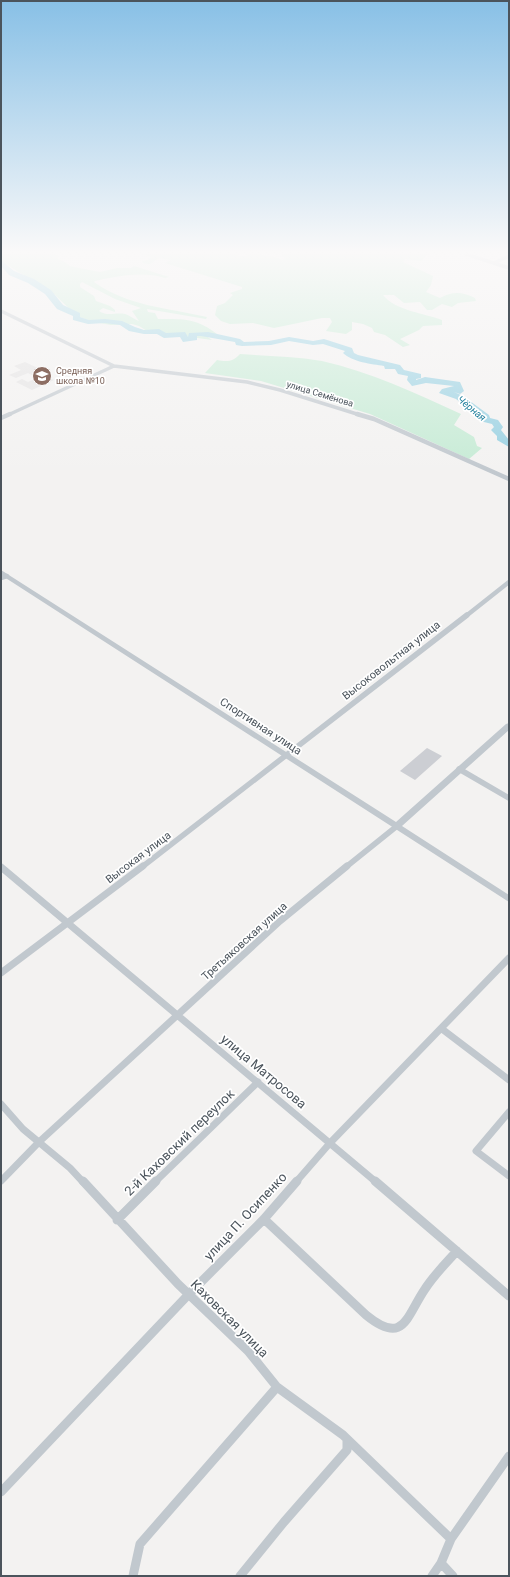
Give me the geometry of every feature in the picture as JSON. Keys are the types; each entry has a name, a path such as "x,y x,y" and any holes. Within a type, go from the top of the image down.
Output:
{"street":[{"path":"34,328 114,366"},
{"path":"2,416 114,366"},
{"name":"улица Семёнова","path":"114,366 247,382 280,390 374,419 509,479"},
{"name":"Спортивная улица","path":"3,575 509,899"},
{"name":"Высоковольтная улица","path":"286,755 509,582"},
{"name":"Третьяковская улица","path":"1,1181 39,1142 280,922 397,826 459,769 509,726"},
{"name":"Высокая улица","path":"1,973 286,755"},
{"path":"459,769 509,798"},
{"name":"улица Матросова","path":"1,867 179,1015 509,1296"},
{"name":"улица П. Осипенко","path":"1,1492 189,1294 264,1219 330,1143 442,1029 509,958"},
{"path":"442,1029 509,1080"},
{"name":"2-й Каховский переулок","path":"117,1220 258,1082"},
{"name":"Каховская улица","path":"1,1104 23,1129 70,1168 117,1220 189,1294 248,1351 277,1387 347,1440 451,1539"},
{"path":"509,1112 476,1151 509,1176"},
{"path":"264,1219 366,1315 382,1327 389,1329 396,1328 403,1324 424,1290 457,1252"},
{"path":"133,1576 140,1544 277,1387"},
{"path":"240,1576 284,1522 347,1450 347,1440"},
{"path":"432,1576 451,1539 509,1456"},
{"path":"440,1563 453,1576"}],"shaded area":[{"name":"Средняя школа №10","path":"25,362 46,372 42,374 54,380 32,390 16,382 22,379 28,382 37,378 28,373 16,378 9,375 21,370 14,366"}],"green space":[{"path":"142,328 208,328 217,334 205,335 212,340 147,331"},
{"path":"328,328 352,328 352,330 346,334 326,331"},
{"path":"372,328 421,328 400,339 410,345 403,347 385,335 374,332"},
{"path":"240,354 312,359 375,377 427,398 461,414 454,425 474,437 477,446 482,448 469,459 370,414 261,381 205,373 217,360 230,361 235,359"}],"building":[{"path":"427,748 442,756 415,780 400,771"}],"waterway":[{"name":"Чёрная","path":"130,328 144,332 159,331 164,336 182,334 186,340 194,338 192,335 201,334 240,341 239,343 242,344 271,343 274,341 289,339 313,343 324,341 349,350 350,353 347,353 356,357 389,365 388,367 397,367 401,372 418,376 412,377 411,380 415,384 425,380 457,384 460,391 450,389 450,392 445,391 443,393 457,396 486,417 483,419 495,422 499,427 496,430 502,436 500,438 509,444"}],"place":[{"name":"Средняя школа №10","path":"42,376"}]}
